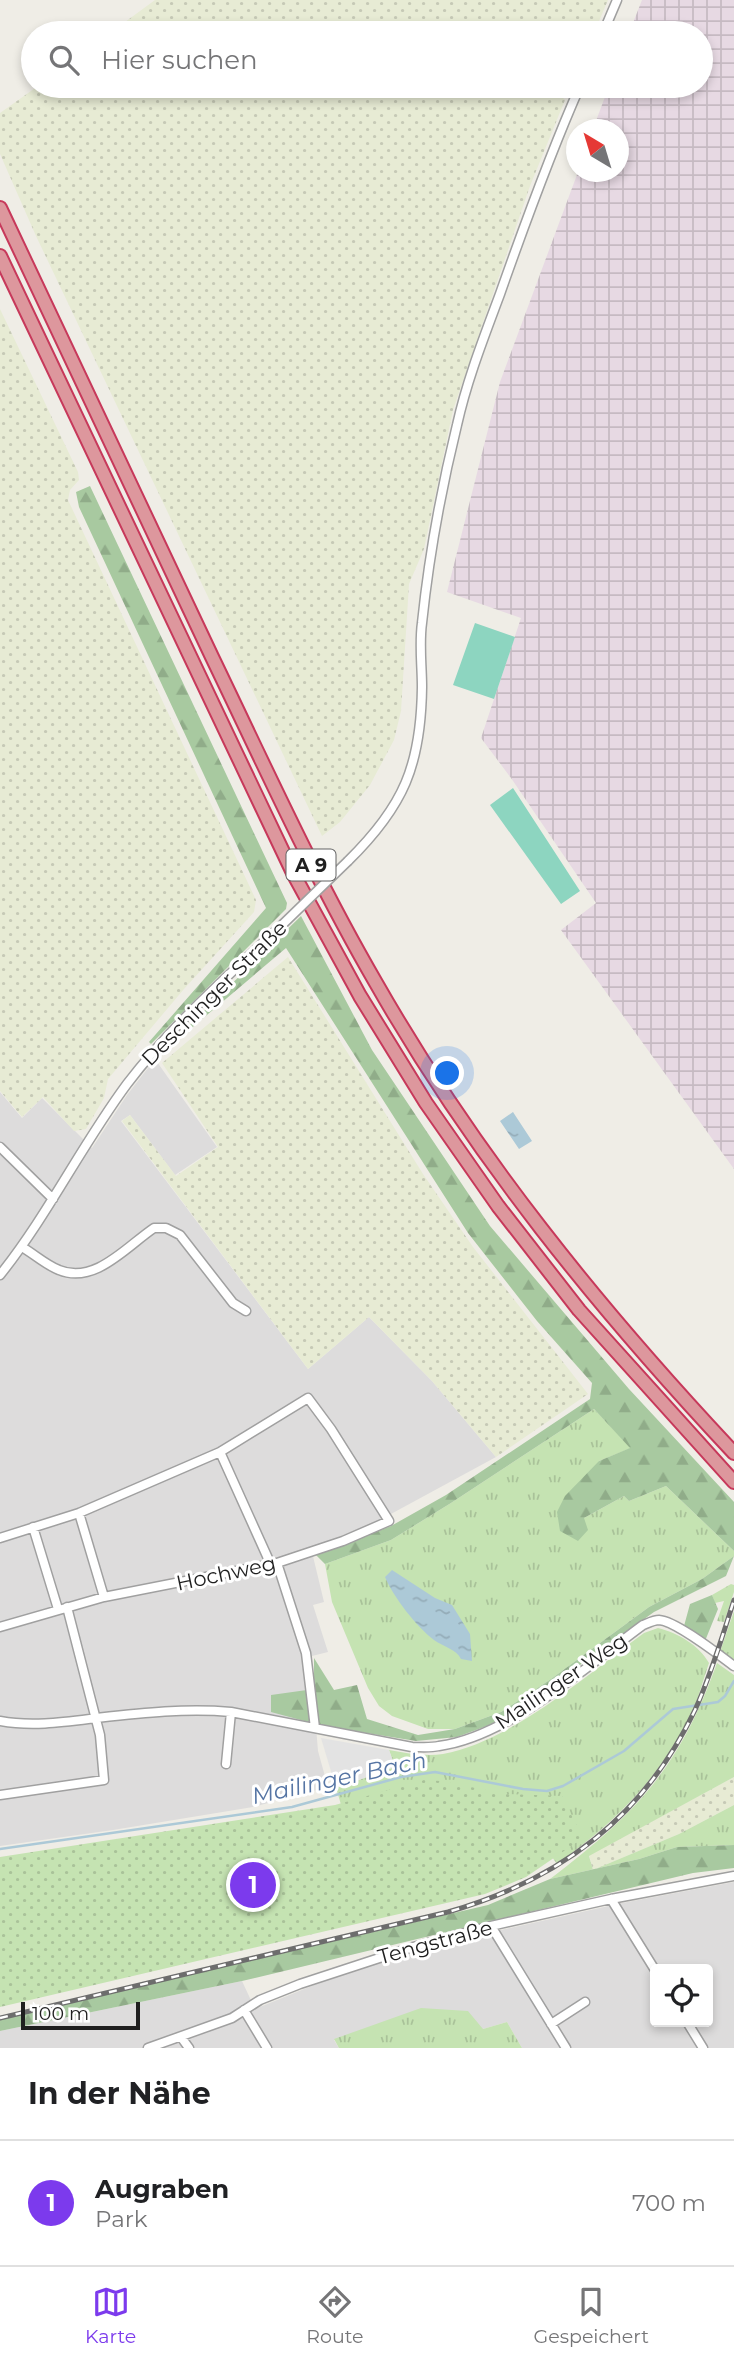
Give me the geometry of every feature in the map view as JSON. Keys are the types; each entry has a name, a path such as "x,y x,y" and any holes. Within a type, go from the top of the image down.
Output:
{"highway":[{"name":"A 9","path":"0,208 312,866 377,985 443,1091 522,1204 603,1306 672,1387 734,1453"},
{"name":"A 9","path":"0,256 294,875 360,996 426,1103 498,1206 579,1310 734,1482"}],"street":[{"path":"608,21 617,0"},
{"name":"Deschinger Straße","path":"0,1275 22,1247 125,1087 147,1059 174,1028 370,839 390,814 403,791 413,766 420,736 421,628 427,581 457,422 522,231 575,98"},
{"path":"0,1147 53,1199"},
{"path":"22,1247 55,1268 77,1273 104,1265 154,1228 174,1230 233,1303 246,1311"},
{"name":"Hochweg","path":"0,1627 104,1597 274,1564 343,1541 389,1521 351,1458 308,1398 220,1452"},
{"path":"0,1538 79,1513 220,1452 274,1564 306,1653 315,1728"},
{"path":"79,1513 104,1597"},
{"path":"0,1795 104,1780 100,1735 63,1608 33,1527"},
{"name":"Mailinger Weg","path":"0,1721 49,1723 171,1710 231,1712 412,1746 438,1747 497,1727 524,1711 643,1625 659,1620 668,1623 733,1666"},
{"path":"226,1764 231,1712"},
{"name":"Tengstraße","path":"148,2048 232,2018 260,2000 340,1969 413,1947 611,1899 734,1876"},
{"path":"611,1899 651,1964"},
{"path":"491,1926 566,2048"},
{"path":"551,2024 585,2002"},
{"path":"244,2010 267,2048"},
{"path":"690,2027 703,2048"},
{"path":"181,2037 189,2048"}],"shaded area":[{"path":"642,0 734,0 734,1169 561,930 596,903 481,738 521,618 447,592 500,382 574,182 629,182 629,119 597,119 605,98 713,98 713,21 634,21"},
{"path":"155,1059 217,1147 175,1175 130,1115 121,1121 308,1369 369,1317 432,1381 496,1457 378,1521 311,1548 324,1602 313,1605 328,1652 312,1656 311,1668 318,1751 328,1787 253,1807 0,1846 0,1092 22,1118 42,1098 92,1148"},
{"path":"321,1738 389,1750 395,1767 336,1788"},
{"path":"734,1882 734,2048 522,2048 507,2022 483,2029 334,2040 339,2048 0,2048 0,2031 242,1981 255,2009 319,1983 396,1957 501,1930"}],"green space":[{"path":"155,0 608,0 599,21 126,21"},
{"path":"21,98 565,100 530,186 453,410 424,549 409,584 401,711 394,740 370,785 340,822 322,836 36,236 0,154 0,113"},
{"path":"0,309 78,472 79,480 70,490 68,500 256,900 254,912 108,1079 104,1098 86,1129 74,1131 43,1097 22,1117 0,1091"},
{"path":"90,486 287,903 286,909 151,1044 149,1042 266,908 79,507 76,492"},
{"path":"475,623 515,637 494,699 453,685"},
{"path":"513,788 580,891 561,904 490,805"},
{"path":"301,916 372,1050 490,1226 629,1389 734,1502 734,1551 666,1486 629,1501 624,1496 584,1518 588,1530 578,1541 560,1531 557,1512 565,1496 599,1461 630,1448 594,1409 391,1540 325,1564 316,1555 391,1526 446,1495 590,1399 592,1383 537,1321 468,1233 286,948 155,1059"},
{"path":"288,957 423,1174 473,1247 588,1394 496,1457 432,1381 369,1317 308,1369 122,1121 130,1115 176,1176 218,1147 162,1063"},
{"path":"594,1409 631,1448 599,1461 584,1518 624,1496 629,1501 666,1486 734,1551 734,1556 702,1579 649,1607 501,1712 455,1729 428,1729 392,1716 379,1706 368,1688 332,1602 325,1564 391,1540"},
{"path":"734,1556 726,1576 654,1612 503,1720 457,1737 416,1741 323,1726 271,1712 271,1695 314,1689 314,1658 334,1690 357,1685 367,1719 418,1735 455,1729 501,1712 649,1607 702,1579"},
{"path":"731,1584 734,1585 734,1592 724,1622 717,1621 724,1601 715,1603 712,1595"},
{"path":"712,1595 718,1609 705,1641 684,1626 690,1604"},
{"path":"734,1611 734,1661 720,1652"},
{"path":"658,1628 687,1641 700,1651 709,1663 694,1709 674,1745 631,1801 597,1833 557,1864 542,1843 346,1821 336,1788 395,1767 389,1750 436,1755 469,1747 495,1736 548,1704 644,1633"},
{"path":"717,1663 734,1675 734,1777 589,1856 593,1869 550,1879 608,1832 652,1785 688,1731"},
{"path":"734,1777 734,1805 679,1834 593,1870 589,1855"},
{"path":"424,1780 506,1794 562,1796 583,1838 526,1877 485,1894 0,2007 0,1857 335,1805"},
{"path":"734,1805 734,1845 677,1847 596,1869 679,1834"},
{"path":"734,1845 734,1868 693,1873 242,1981 0,2031 0,2019 488,1905 550,1879 639,1859 677,1847"},
{"path":"421,2008 468,2011 483,2029 507,2022 522,2048 339,2048 334,2039"}],"water":[{"path":"513,1112 532,1141 519,1149 500,1121"},
{"path":"392,1570 435,1598 452,1605 470,1634 472,1661 461,1659 453,1650 434,1640 413,1619 385,1577"}],"waterway":[{"name":"Mailinger Bach","path":"0,1849 292,1807 401,1777 435,1772 547,1791 563,1786 624,1751 673,1709 718,1702 734,1681"}],"railway":[{"path":"0,2018 448,1912 489,1899 527,1882 594,1839 624,1812 651,1782 674,1748 701,1697 734,1600"}],"place":[{"name":"Augraben","path":"253,1885"}]}
